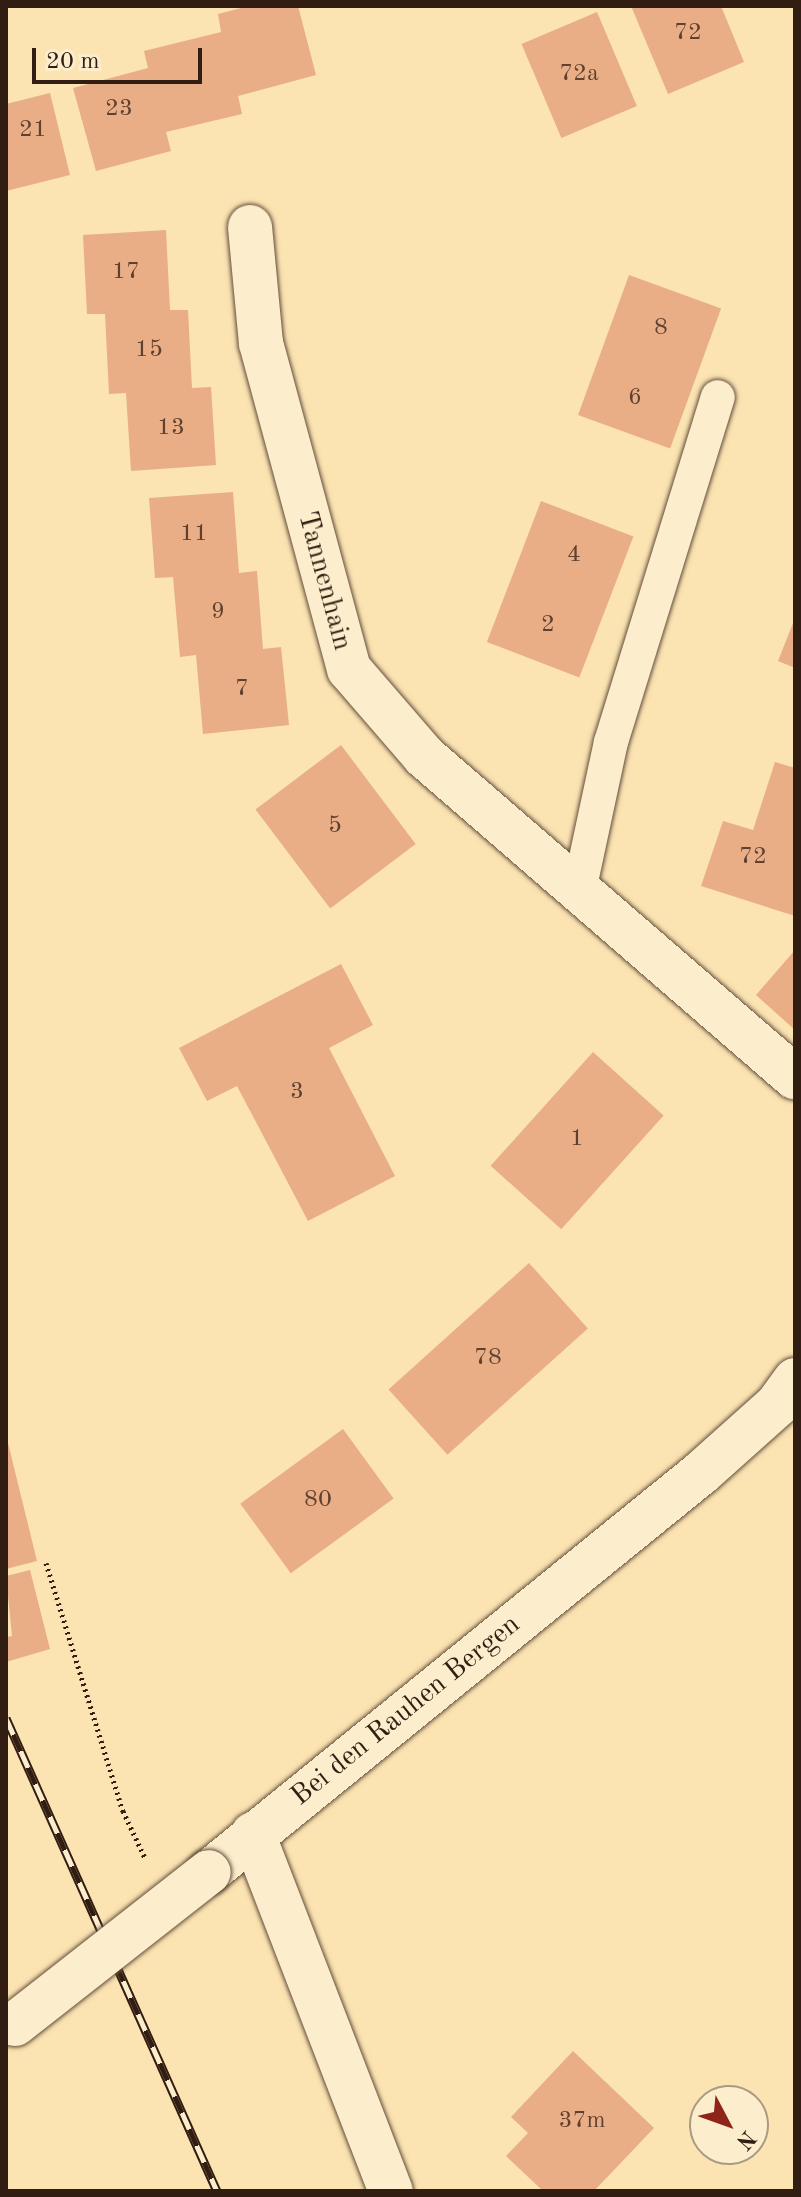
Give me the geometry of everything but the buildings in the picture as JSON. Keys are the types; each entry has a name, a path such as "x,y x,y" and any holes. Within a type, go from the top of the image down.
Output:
{"street":[{"name":"Tannenhain","path":"250,227 261,343 349,669 424,756 795,1077"},
{"name":"Bei den Rauhen Bergen","path":"10,2027 209,1872 701,1473 777,1405 795,1380"},
{"path":"253,1834 391,2191"}],"lane":[{"path":"579,891 611,742 718,397"}],"path":[{"path":"46,1563 123,1811"}],"railway":[{"path":"6,1718 217,2191"}]}
